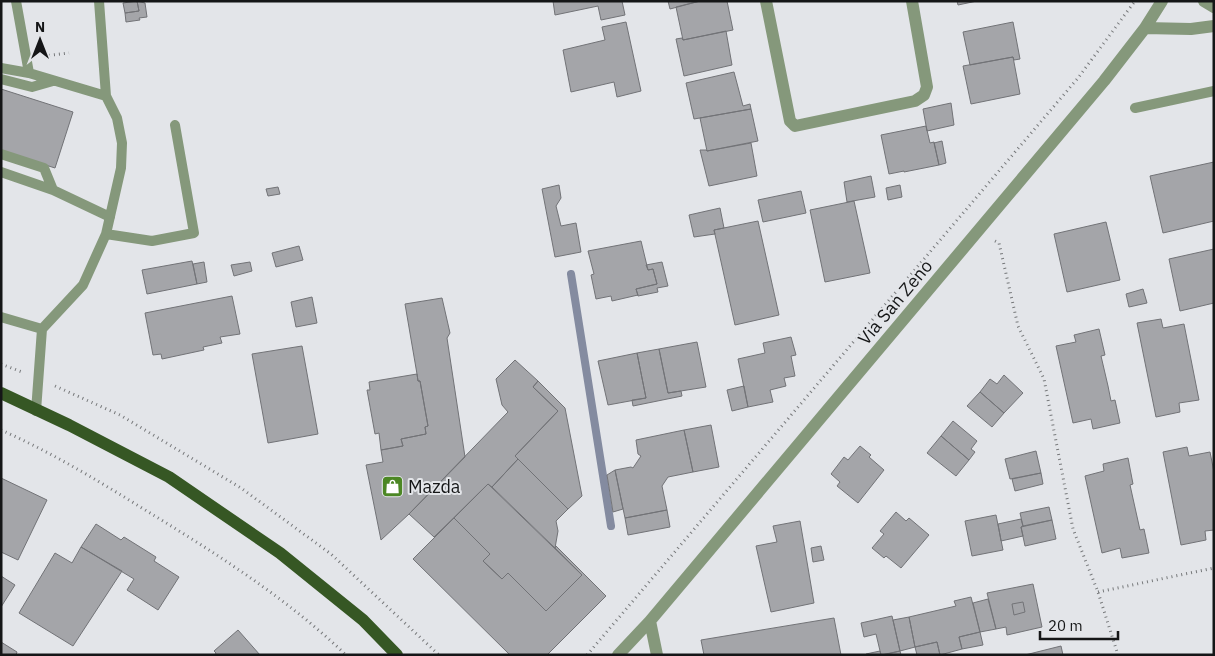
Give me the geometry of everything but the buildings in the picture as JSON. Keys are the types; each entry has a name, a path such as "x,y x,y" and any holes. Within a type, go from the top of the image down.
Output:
{"main road":[{"path":"1,393 69,425 170,477 280,553 363,620 397,655"}],"street":[{"path":"766,1 790,121 795,126 915,101 924,95 927,87 912,1"},
{"name":"Via San Zeno","path":"618,655 650,621 1104,81 1145,28 1162,1"},
{"path":"1204,1 1214,7"},
{"path":"1145,28 1191,29 1214,26"},
{"path":"650,621 657,655"}],"lane":[{"path":"16,1 29,73"},
{"path":"36,411 42,329 84,285 106,234 121,168 122,143 117,118 106,96 99,1"},
{"path":"1,68 29,73 106,96"},
{"path":"1,79 32,87 54,81"},
{"path":"1135,108 1214,91"},
{"path":"106,234 152,241 194,233 175,125"},
{"path":"1,154 44,168 54,190"},
{"path":"1,172 54,190 110,217"},
{"path":"1,317 42,329"}],"path":[{"path":"588,655 1078,78 1135,1"},
{"path":"26,59 69,53"},
{"path":"961,216 999,244 1018,326 1044,379 1074,529 1098,592 1118,655"},
{"path":"1,430 95,479 185,534 279,600 346,655"},
{"path":"1098,592 1214,568"}],"waterway":[{"path":"571,274 611,526"}],"place":[{"name":"Mazda","path":"392,486"}]}
